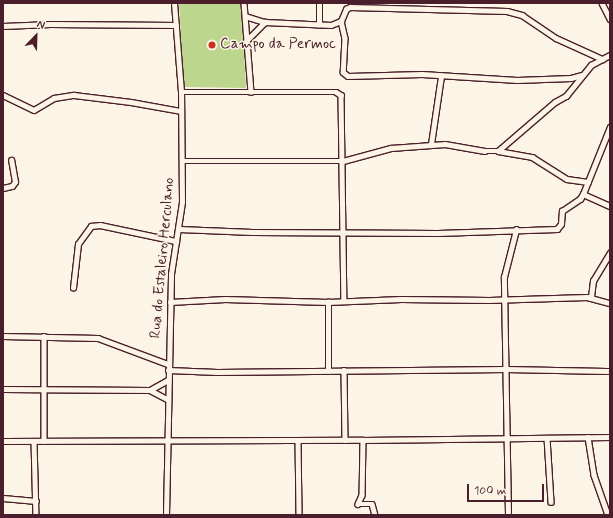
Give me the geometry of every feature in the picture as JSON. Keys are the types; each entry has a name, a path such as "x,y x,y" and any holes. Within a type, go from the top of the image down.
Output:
{"street":[{"name":"Rua do Estaleiro Herculano","path":"166,515 166,441 170,302 178,229 182,161 181,92 174,3"},
{"path":"244,3 251,92"},
{"path":"319,3 319,25"},
{"path":"602,3 610,19"},
{"path":"602,59 556,38 522,15 507,11 421,11 350,7 346,9 341,21 345,38 345,75 440,76 517,80 572,78 582,74 610,55"},
{"path":"245,16 265,22 319,25 331,25 341,21"},
{"path":"246,41 265,22"},
{"path":"3,26 50,24 176,26"},
{"path":"498,151 555,102 566,96 582,74"},
{"path":"432,144 440,76"},
{"path":"181,92 339,93 342,102 342,232 344,301"},
{"path":"3,95 34,110 54,98 74,96 132,102 181,112"},
{"path":"178,229 438,233 558,228 562,211 580,199 583,194 610,127"},
{"path":"182,161 343,161 391,148 432,144 451,144 484,151 498,151 532,157 567,179 588,182"},
{"path":"3,188 12,186 15,182 11,160"},
{"path":"583,194 610,206"},
{"path":"73,288 78,244 91,226 100,225 176,241"},
{"path":"508,515 504,300 505,270 516,230"},
{"path":"591,297 593,281 610,253"},
{"path":"170,302 225,299 328,302 504,300 591,297 610,303"},
{"path":"328,302 328,371"},
{"path":"3,336 98,338 168,364"},
{"path":"44,336 44,441"},
{"path":"168,370 217,372 506,369 610,371"},
{"path":"344,370 345,440"},
{"path":"150,390 168,380"},
{"path":"3,388 150,390 167,398"},
{"path":"588,437 594,475 608,515"},
{"path":"3,441 363,440 610,437"},
{"path":"547,438 551,502"},
{"path":"298,440 299,515"},
{"path":"363,440 362,495 358,504 372,504 375,515"},
{"path":"34,441 36,515"},
{"path":"3,498 36,501"}],"green space":[{"name":"Campo da Permoc","path":"179,3 241,3 246,88 184,87"}],"place":[{"name":"Campo da Permoc","path":"212,45"}]}
